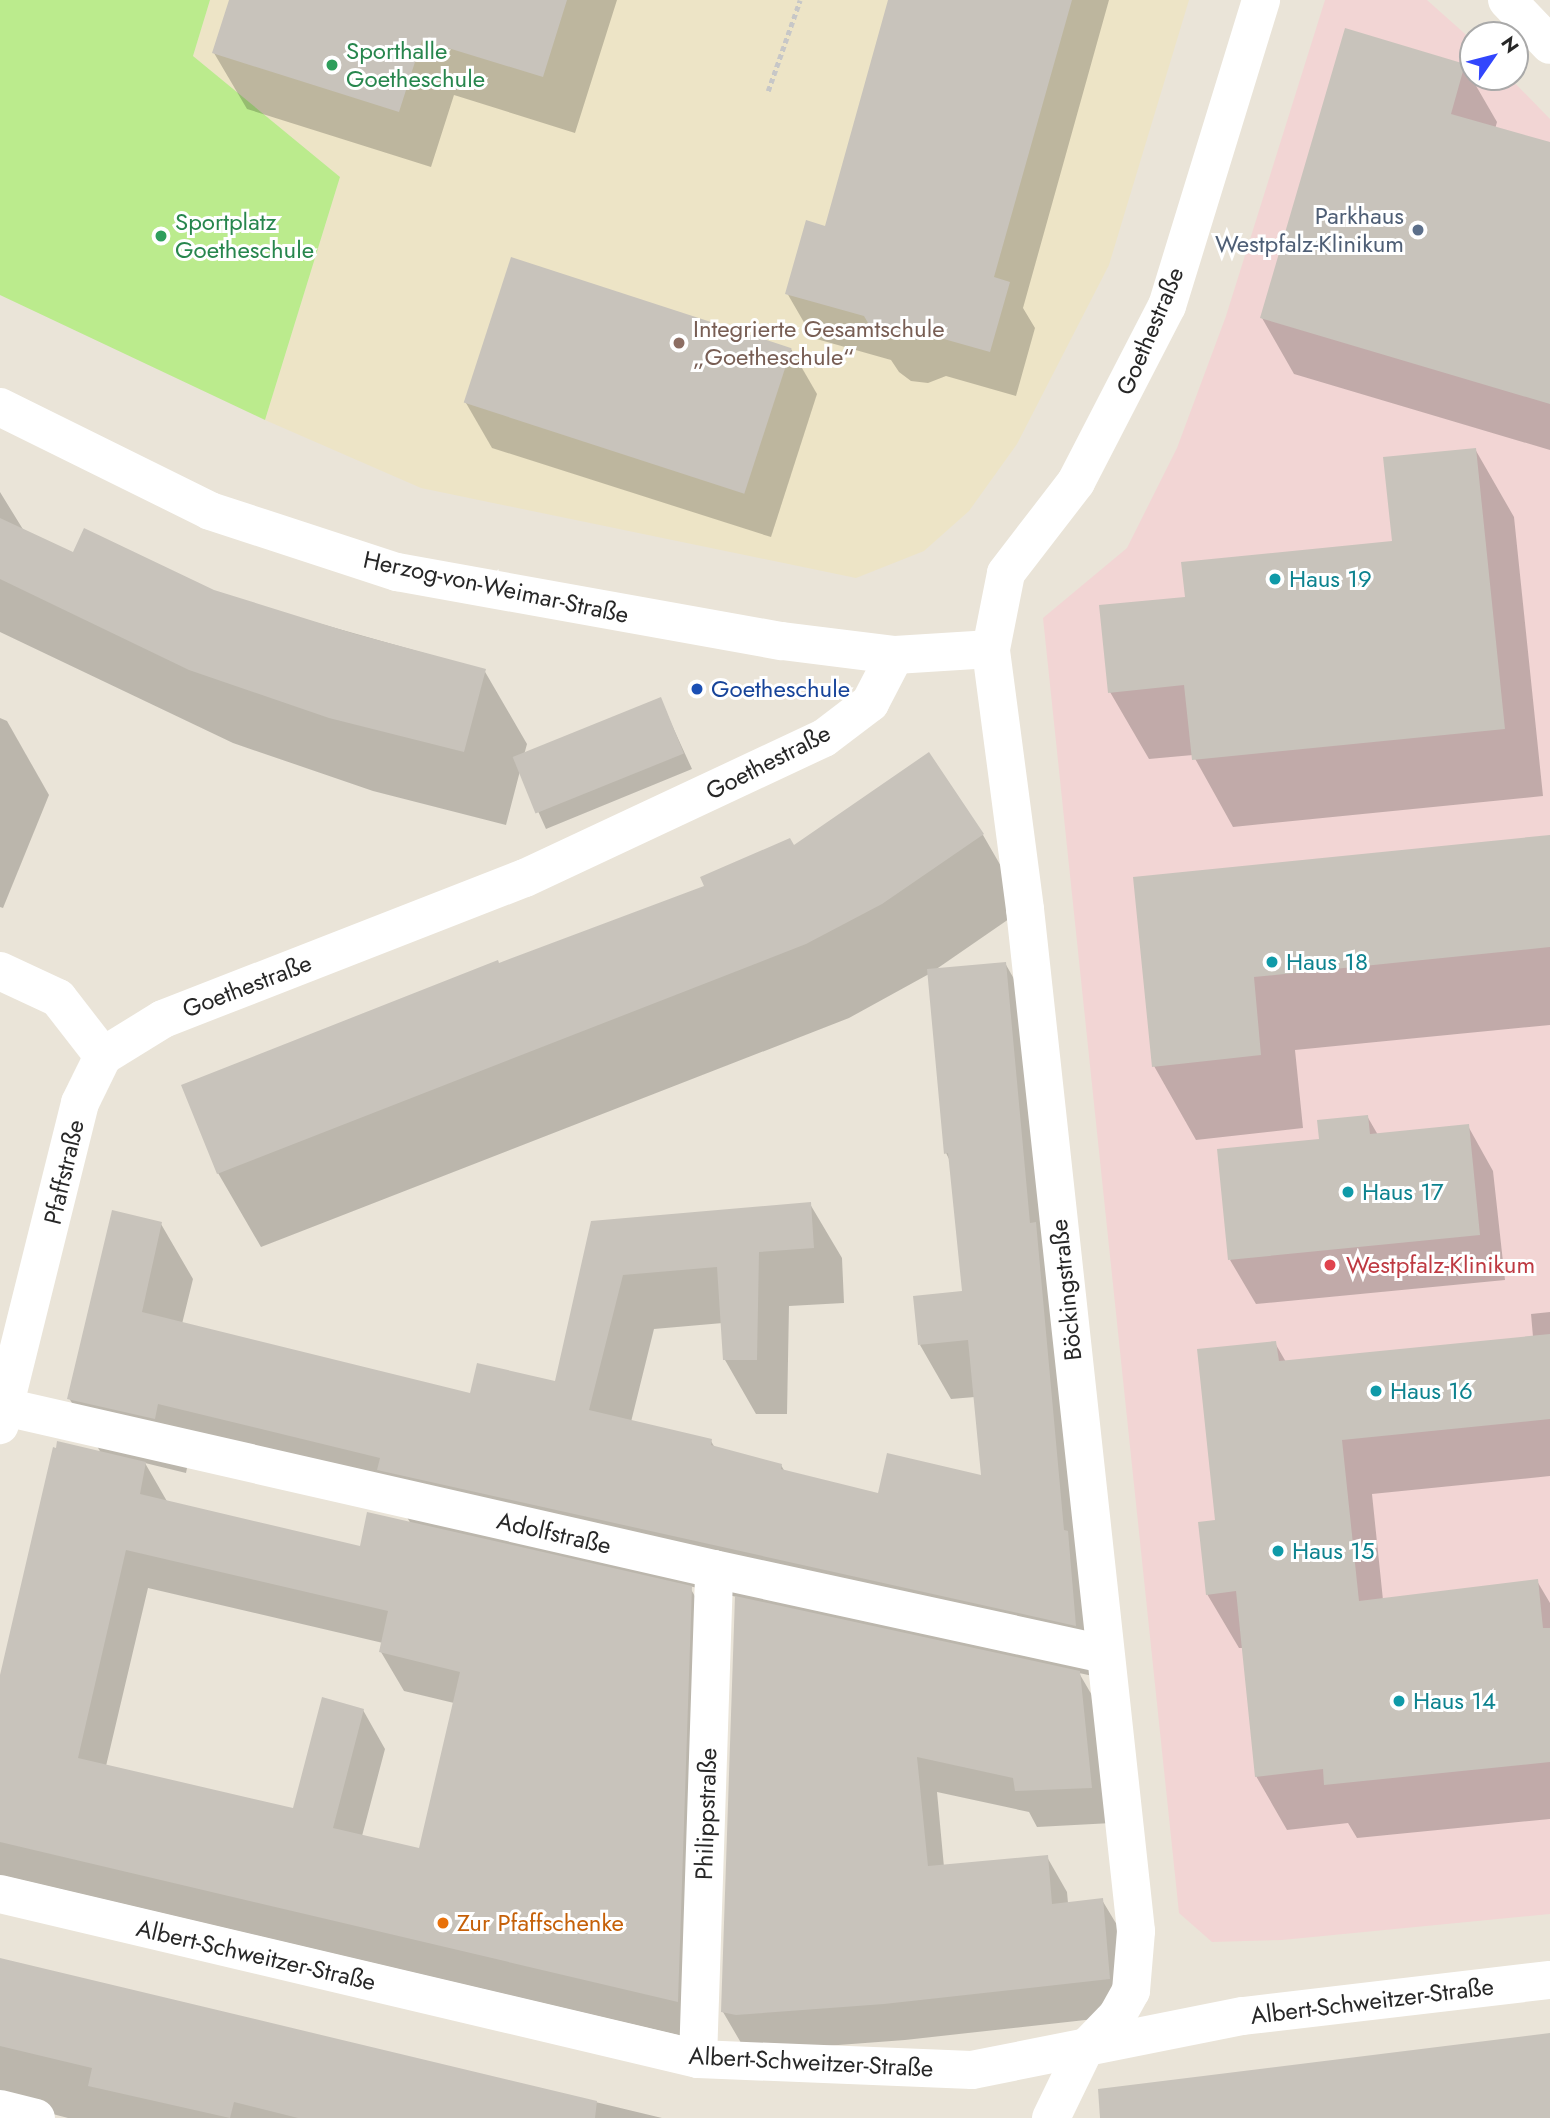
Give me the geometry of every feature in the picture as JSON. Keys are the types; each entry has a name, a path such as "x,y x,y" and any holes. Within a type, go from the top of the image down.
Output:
{"street":[{"name":"Goethestraße","path":"991,649 1006,573 1076,482 1117,408 1167,306 1261,0"},
{"path":"1507,0 1550,45"},
{"name":"Herzog-von-Weimar-Straße","path":"0,407 210,511 397,572 770,639 895,655"},
{"path":"895,655 991,649"},
{"name":"Böckingstraße","path":"991,649 1025,909 1136,1931 1131,1991 1117,2016 1084,2050 1051,2118"},
{"name":"Goethestraße","path":"103,1056 163,1019 525,878 824,738 870,703 895,655"},
{"path":"0,971 58,998 103,1056"},
{"name":"Pfaffstraße","path":"4,1396 80,1103 103,1056"},
{"name":"Adolfstraße","path":"4,1396 713,1569 1104,1654"},
{"name":"Philippstraße","path":"698,2059 713,1569"},
{"name":"Albert-Schweitzer-Straße","path":"0,1894 698,2059 972,2070 1084,2050 1243,2016 1550,1980"}],"path":[{"path":"768,92 800,0"}],"shaded area":[{"name":"Integrierte Gesamtschule „Goetheschule“","path":"210,0 1189,0 1109,265 1017,444 969,511 924,551 856,578 421,488 265,420 340,177 193,56"},
{"name":"Westpfalz-Klinikum","path":"1325,0 1427,0 1459,29 1459,91 1523,91 1550,119 1550,1914 1282,1940 1212,1942 1179,1913 1043,618 1127,548 1177,448 1226,316"}],"green space":[{"name":"Sportplatz Goetheschule","path":"0,0 210,0 193,56 340,177 265,420 0,295"}],"building":[{"name":"Sporthalle Goetheschule","path":"229,0 567,0 543,77 422,40 399,112 212,53"},
{"path":"888,0 1072,0 994,277 1010,282 990,352 919,332 901,338 884,337 871,328 864,316 785,294 806,220 825,226"},
{"name":"Parkhaus Westpfalz-Klinikum","path":"1345,28 1459,62 1459,85 1451,114 1550,142 1550,404 1260,318"},
{"path":"511,257 792,348 744,494 464,403"},
{"name":"Haus 19","path":"1476,448 1505,729 1192,760 1184,685 1108,693 1099,605 1185,597 1181,562 1392,541 1383,457"},
{"path":"0,518 73,552 84,528 214,590 355,634 486,669 464,752 329,718 189,670 0,579"},
{"path":"661,697 684,754 536,813 513,757"},
{"path":"929,752 984,834 882,904 806,944 217,1174 181,1085 498,960 499,963 704,886 700,877 790,838 794,845"},
{"name":"Haus 18","path":"1550,835 1550,947 1254,977 1261,1055 1152,1067 1133,877"},
{"path":"1006,962 1030,1223 1036,1222 1064,1530 1068,1531 1076,1626 377,1470 380,1458 158,1404 155,1419 67,1399 112,1210 162,1222 142,1312 470,1393 477,1363 555,1381 591,1221 811,1202 814,1248 759,1252 757,1360 723,1360 717,1267 623,1275 589,1410 712,1439 711,1445 782,1464 781,1469 878,1493 887,1453 981,1475 968,1340 918,1345 913,1296 962,1291 948,1153 944,1154 927,969"},
{"name":"Haus 17","path":"1368,1115 1370,1134 1469,1124 1480,1235 1228,1260 1217,1149 1319,1139 1317,1120"},
{"path":"1550,1334 1550,1419 1342,1440 1359,1601 1538,1579 1543,1628 1550,1628 1550,1762 1324,1785 1323,1769 1255,1777 1236,1591 1206,1595 1198,1522 1215,1520 1197,1349 1276,1341 1279,1361"},
{"path":"57,1441 146,1462 140,1494 360,1546 367,1512 692,1586 678,2002 0,1842 0,1675 53,1447 56,1448","holes":["126,1550 388,1611 379,1652 460,1672 419,1848 333,1828 364,1709 322,1697 293,1808 78,1758"]},
{"path":"735,1596 1080,1671 1092,1788 1015,1791 1013,1778 917,1757 928,1866 1048,1855 1052,1904 1103,1898 1110,1979 884,2004 736,2015 721,2012"},
{"path":"0,1958 597,2101 595,2118 298,2118 234,2102 230,2118 88,2086 92,2068 0,2046"},
{"path":"1550,2033 1550,2118 1100,2118 1098,2089"}],"place":[{"name":"Sporthalle Goetheschule","path":"332,65"},
{"name":"Parkhaus Westpfalz-Klinikum","path":"1418,230"},
{"name":"Sportplatz Goetheschule","path":"161,236"},
{"name":"Integrierte Gesamtschule „Goetheschule“","path":"679,343"},
{"name":"Haus 19","path":"1275,579"},
{"name":"Goetheschule","path":"697,689"},
{"name":"Haus 18","path":"1272,962"},
{"name":"Haus 17","path":"1348,1192"},
{"name":"Westpfalz-Klinikum","path":"1330,1265"},
{"name":"Haus 16","path":"1376,1391"},
{"name":"Haus 15","path":"1278,1551"},
{"name":"Haus 14","path":"1399,1701"},
{"name":"Zur Pfaffschenke","path":"443,1923"}]}
